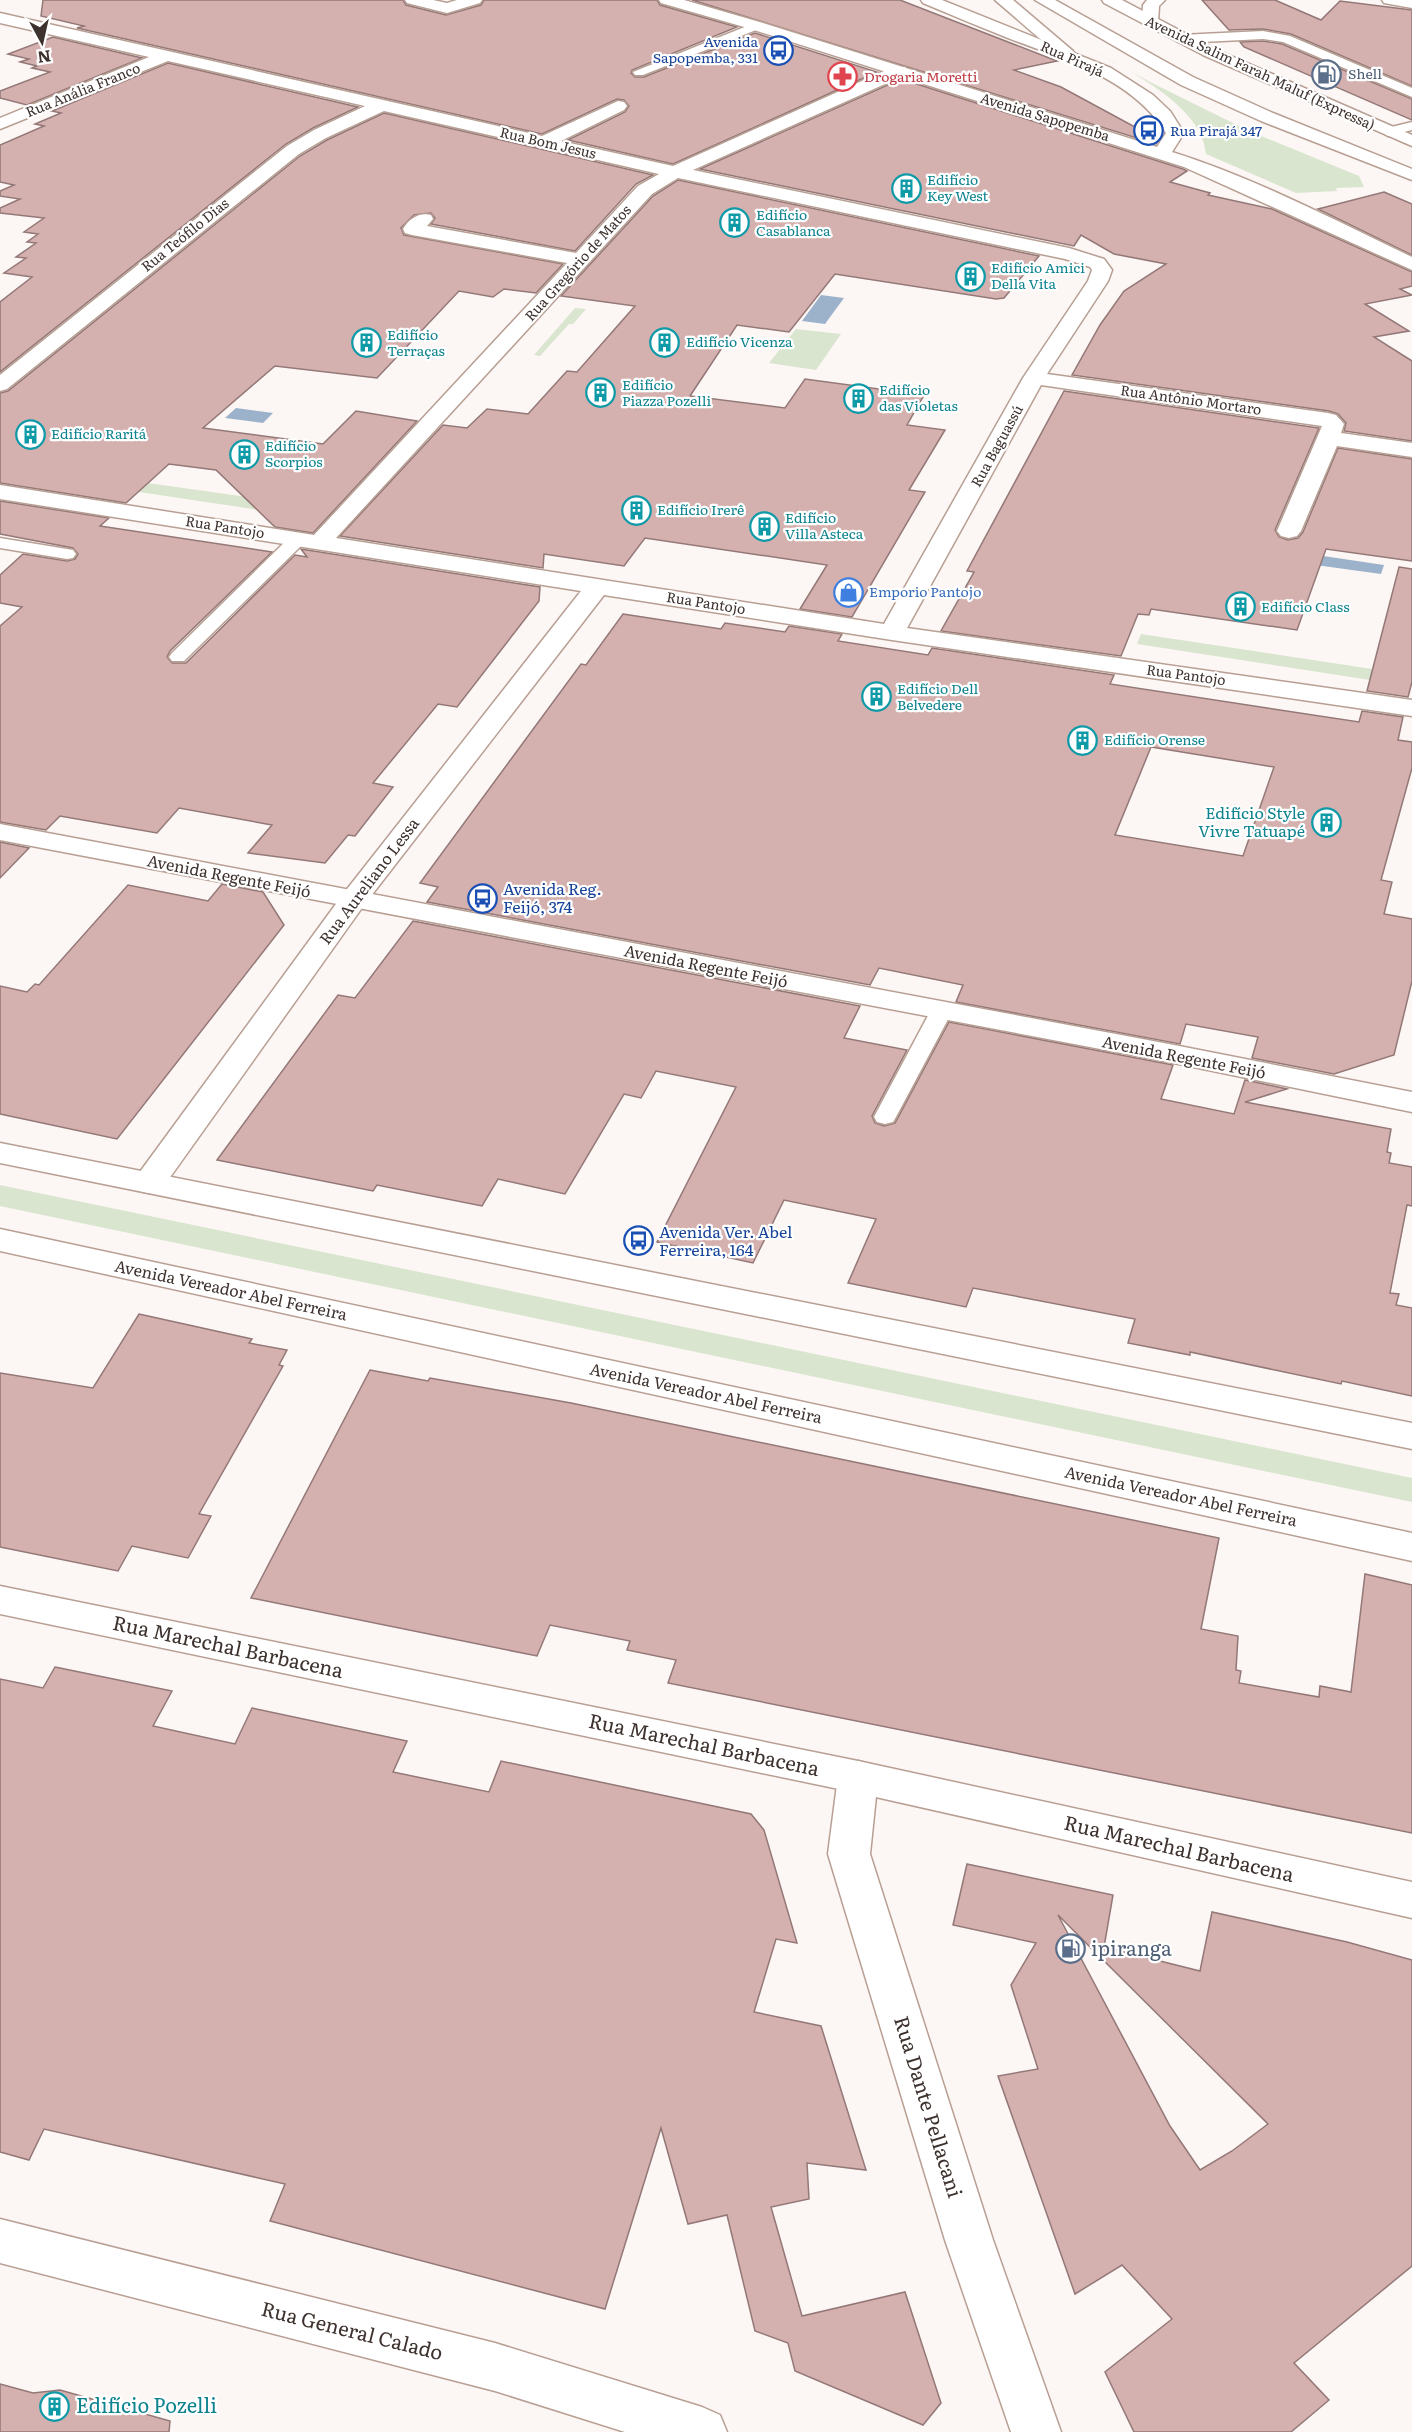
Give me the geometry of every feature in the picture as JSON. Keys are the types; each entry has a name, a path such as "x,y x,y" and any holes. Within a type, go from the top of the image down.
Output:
{"main road":[{"path":"413,0 450,8 474,0"},
{"name":"Avenida Sapopemba","path":"667,0 757,26 1162,154 1278,201 1412,264"},
{"name":"Rua Pirajá","path":"929,0 1067,54 1131,88 1156,106 1169,121 1174,133 1162,154"},
{"path":"1003,0 1067,54"},
{"name":"Avenida Salim Farah Maluf (Expressa)","path":"1043,0 1187,81 1268,117 1412,175"},
{"name":"Avenida Salim Farah Maluf (Expressa)","path":"1110,0 1181,39 1412,141"},
{"path":"1150,22 1151,5 1157,0"},
{"path":"1390,0 1412,3"},
{"name":"Rua Bom Jesus","path":"0,18 675,172 1057,252 1097,263"},
{"name":"Rua Anália Franco","path":"0,123 166,56"},
{"name":"Rua Gregório de Matos","path":"309,541 582,260 645,190 675,172 899,71"},
{"name":"Rua Teófilo Dias","path":"0,385 293,150 314,137 382,105"},
{"path":"544,142 618,106"},
{"path":"424,219 412,229 582,260"},
{"name":"Rua Baguassú","path":"891,633 1034,378 1098,281 1102,270 1097,263"},
{"name":"Rua Antônio Mortaro","path":"1034,378 1322,418 1333,424 1329,438"},
{"path":"1289,531 1329,438 1412,450"},
{"name":"Rua Pantojo","path":"0,492 891,633 1412,708"},
{"name":"Rua Aureliano Lessa","path":"149,1183 354,899 598,586"},
{"name":"Avenida Regente Feijó","path":"0,832 942,1010 1412,1102"},
{"path":"0,1153 1412,1436"},
{"name":"Avenida Vereador Abel Ferreira","path":"0,1240 1412,1547"},
{"name":"Rua Marechal Barbacena","path":"0,1600 858,1777 1410,1901"},
{"name":"Rua Dante Pellacani","path":"858,1777 849,1854 969,2240 1036,2432"},
{"name":"Rua General Calado","path":"0,2241 495,2367 702,2432"}],"lane":[{"path":"639,72 757,26"},
{"path":"1181,39 1263,35 1286,39 1412,93"},
{"path":"1388,132 1412,126"},
{"path":"178,657 309,541"},
{"path":"0,543 67,554"},
{"path":"885,1117 942,1010"}],"green space":[{"path":"1125,68 1249,131 1359,176 1364,187 1296,193 1206,154 1201,134 1189,116 1152,85"},
{"path":"575,308 586,309 540,356 534,355"},
{"path":"796,329 841,334 816,370 769,363"},
{"path":"148,483 268,500 259,510 139,492"},
{"path":"1141,634 1372,669 1370,680 1137,644"},
{"path":"0,1185 1412,1478 1412,1502 0,1206"}],"water":[{"path":"821,295 844,298 825,324 802,321"},
{"path":"236,408 273,413 263,423 225,418"},
{"path":"1276,549 1384,565 1381,574 1272,559"}],"building":[{"path":"43,0 403,0 406,5 446,15 481,5 484,0 657,0 660,5 737,27 632,70 631,73 635,77 644,77 755,33 877,72 673,164 568,140 625,112 629,106 624,100 617,99 542,134 77,28 84,26 41,16"},
{"path":"692,0 900,0 1057,61 1014,70 1061,87 1159,140 1156,144"},
{"path":"1202,0 1275,0 1321,20 1340,1 1412,10 1412,86 1291,34 1263,29 1229,30"},
{"path":"53,37 142,58 27,105 0,98 0,91 50,72 32,68 37,66 20,62 29,59 8,54"},
{"name":"Shell","path":"1263,41 1282,44 1412,99 1412,120 1244,47 1240,42"},
{"path":"168,63 358,107 313,128 286,144 0,372 0,302 32,277 4,273 26,258 16,257 36,243 27,242 38,234 24,232 44,218 0,213 0,208 20,199 0,196 0,191 14,185 0,182 0,145 44,126 35,124 61,113 52,111"},
{"path":"901,79 1183,169 1187,171 1170,182 1210,193 1208,195 1272,209 1412,272 1412,286 1400,289 1412,295 1365,304 1409,331 1374,337 1412,361 1412,441 1344,431 1346,423 1338,414 1329,411 1072,375 1100,325 1124,291 1166,264 1114,254 1081,235 1074,246 700,169"},
{"path":"384,113 653,175 636,184 575,251 431,224 435,218 431,213 414,215 401,228 404,235 563,264 536,293 504,289 493,297 459,291 377,378 275,366 203,428 323,444 356,411 417,421 313,533 275,527 216,470 169,464 126,503 0,483 0,393 8,391 300,156 327,140"},
{"path":"678,180 1039,256 1004,298 996,299 835,274 789,332 737,325 690,396 785,408 805,379 924,395 907,425 945,430 909,490 925,492 852,617 800,609 827,565 645,538 624,566 544,554 543,568 340,536 443,425 467,428 487,409 528,414 567,371 577,372 635,306 561,296 653,196"},
{"path":"1384,192 1412,204 1412,255 1318,209"},
{"path":"1064,391 1319,428 1275,530 1279,537 1288,540 1298,538 1303,532 1338,448 1412,459 1412,561 1326,549 1297,630 1151,609 1149,615 1138,614 1121,656 941,631 974,572 967,571"},
{"path":"0,501 109,518 100,526 272,552 170,651 167,657 172,663 186,663 295,555 307,557 301,549 540,587 539,601 457,707 438,704 373,783 393,787 355,836 348,835 325,863 248,853 272,825 179,808 157,833 60,816 46,830 0,822 0,626 22,607 0,603 0,575 23,554 67,561 75,559 78,554 73,548 0,534"},
{"path":"1399,567 1412,569 1412,682 1408,697 1367,691"},
{"path":"623,614 721,629 725,623 785,632 789,626 842,634 838,641 928,655 932,648 1114,675 1110,684 1359,722 1362,711 1403,717 1398,740 1412,742 1412,768 1381,880 1392,882 1384,914 1412,919 1412,981 1394,1055 1334,1074 1252,1058 1258,1037 1186,1024 1180,1044 956,1002 963,985 879,968 870,985 427,902 438,887 420,883 581,664 586,665","holes":["1151,747 1274,767 1243,856 1115,835"]},
{"path":"0,842 29,848 0,878"},
{"path":"222,884 263,892 284,925 117,1139 0,1114 0,986 27,992 35,984 39,985 128,885 208,901"},
{"path":"413,921 860,1006 844,1038 907,1050 872,1116 875,1123 884,1126 895,1123 949,1022 1173,1065 1161,1099 1234,1114 1245,1080 1287,1089 1245,1102 1391,1129 1387,1152 1391,1153 1389,1163 1412,1167 1412,1206 1407,1205 1390,1293 1399,1294 1396,1305 1412,1308 1412,1396 1342,1381 1341,1384 1190,1352 1190,1355 1128,1343 1135,1319 973,1288 966,1307 848,1283 876,1219 784,1200 753,1263 657,1242 736,1087 656,1071 641,1098 624,1094 565,1194 498,1179 482,1206 377,1185 373,1191 217,1160 338,995 355,998"},
{"path":"139,1314 252,1339 249,1343 287,1350 279,1365 283,1366 199,1514 211,1516 188,1558 132,1546 118,1571 0,1547 0,1373 93,1388"},
{"path":"370,1370 428,1381 430,1378 571,1403 1219,1538 1201,1629 1238,1636 1236,1670 1241,1671 1239,1683 1319,1697 1320,1686 1351,1692 1365,1574 1412,1585 1412,1833 668,1683 676,1660 627,1650 630,1641 550,1625 537,1656 251,1598"},
{"path":"55,1667 172,1691 153,1726 235,1744 252,1708 407,1741 393,1772 489,1792 501,1761 751,1814 764,1830 797,1943 776,1939 754,2012 821,2026 866,2170 807,2163 809,2199 771,2207 802,2316 905,2292 941,2403 923,2425 795,2371 788,2343 755,2331 727,2215 688,2224 661,2128 605,2309 270,2221 285,2184 44,2129 29,2160 0,2152 0,1679 43,1688"},
{"path":"967,1864 1113,1895 1104,1947 1200,1971 1212,1912 1347,1942 1412,1960 1412,2266 1294,2363 1329,2400 1291,2432 1134,2432 1105,2372 1172,2319 1122,2265 1075,2294 998,2076 1038,2069 1011,1985 1036,1943 953,1925","holes":["1058,1915 1268,2124 1232,2151 1200,2170 1170,2126"]},
{"name":"Edifício Pozelli","path":"0,2384 33,2393 60,2390 170,2421 169,2432 0,2432"}],"place":[{"name":"Avenida Sapopemba, 331","path":"779,50"},
{"name":"Shell","path":"1327,74"},
{"name":"Drogaria Moretti","path":"843,77"},
{"name":"Rua Pirajá 347","path":"1149,131"},
{"name":"Edifício Key West","path":"906,188"},
{"name":"Edifício Casablanca","path":"735,223"},
{"name":"Edifício Amici Della Vita","path":"970,276"},
{"name":"Edifício Vicenza","path":"665,342"},
{"name":"Edifício Terraças","path":"366,343"},
{"name":"Edifício Piazza Pozelli","path":"601,393"},
{"name":"Edifício das Violetas","path":"858,398"},
{"name":"Edifício Raritá","path":"30,434"},
{"name":"Edifício Scorpios","path":"244,454"},
{"name":"Edifício Irerê","path":"636,510"},
{"name":"Edifício Villa Asteca","path":"764,526"},
{"name":"Emporio Pantojo","path":"848,592"},
{"name":"Edifício Class","path":"1240,607"},
{"name":"Edifício Dell Belvedere","path":"876,697"},
{"name":"Edifício Orense","path":"1083,740"},
{"name":"Edifício Style Vivre Tatuapé","path":"1326,822"},
{"name":"Avenida Reg. Feijó, 374","path":"482,898"},
{"name":"Avenida Ver. Abel Ferreira, 164","path":"638,1241"},
{"name":"ipiranga","path":"1070,1949"},
{"name":"Edifício Pozelli","path":"55,2406"}]}
